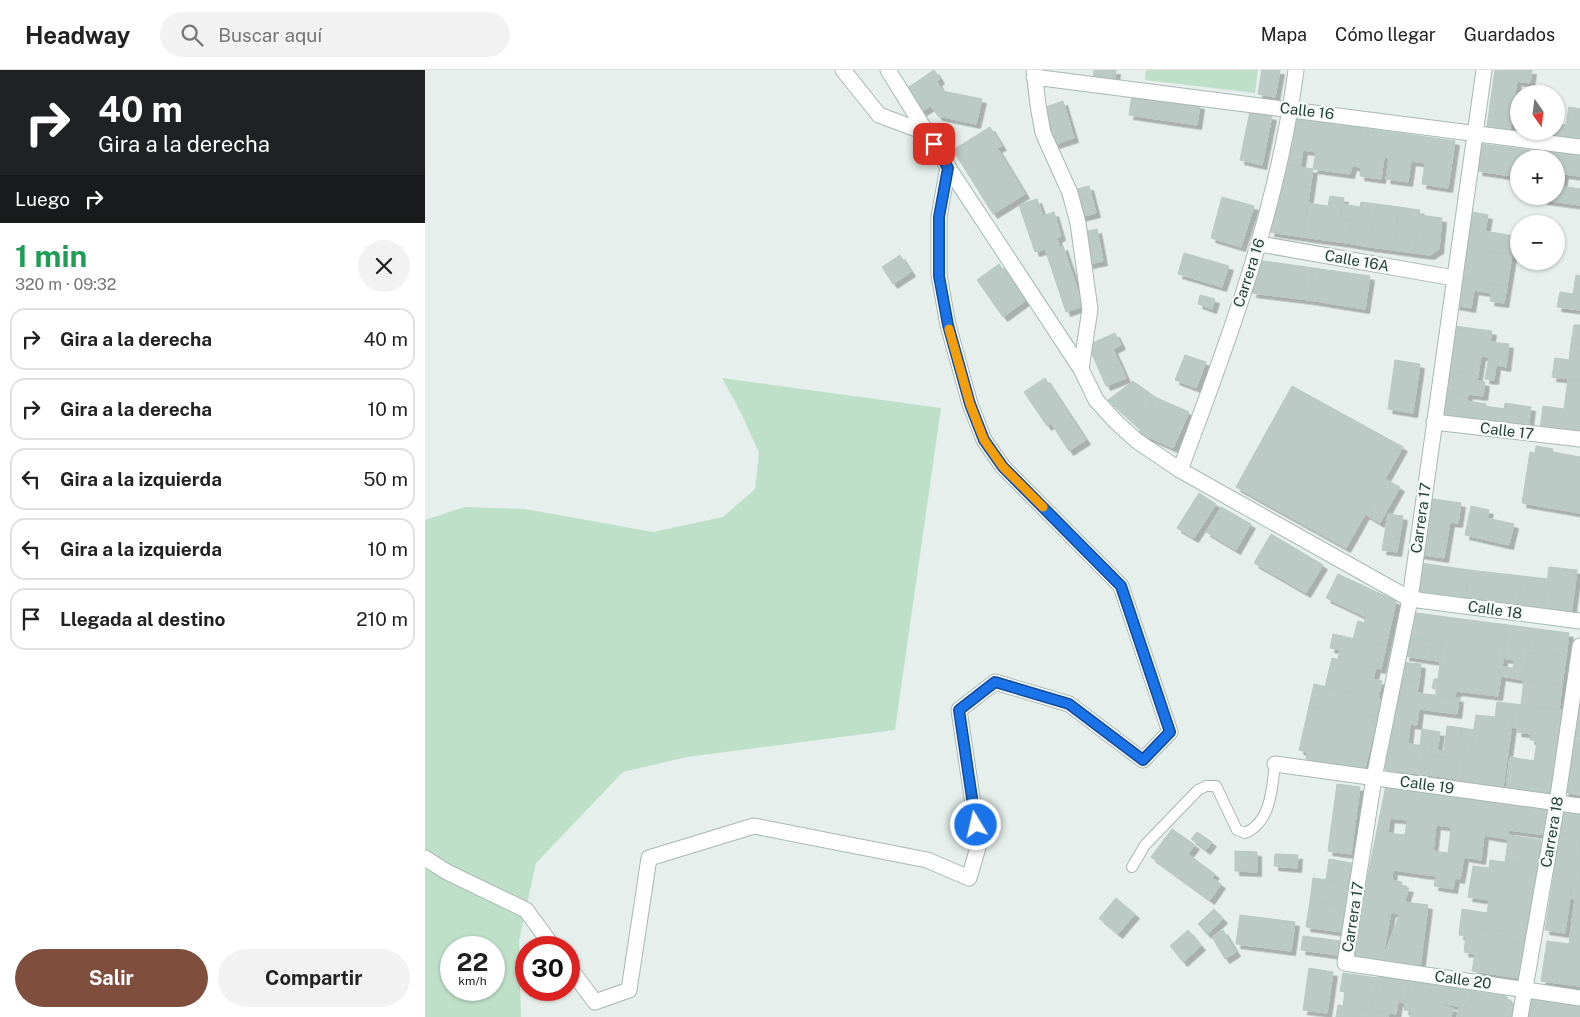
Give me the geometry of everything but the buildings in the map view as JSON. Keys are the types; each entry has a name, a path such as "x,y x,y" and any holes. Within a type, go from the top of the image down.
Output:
{"street":[{"path":"843,70 879,115 927,133"},
{"path":"888,70 948,168 1081,369 1097,400 1116,422 1137,441 1180,470 1410,599"},
{"name":"Carrera 16","path":"1180,470 1209,393 1260,244 1291,109 1296,70"},
{"name":"Carrera 17","path":"1345,963 1374,778 1410,599 1484,70"},
{"path":"1034,73 1043,133 1069,193 1078,223 1090,309 1081,369"},
{"name":"Calle 16","path":"1034,73 1580,147"},
{"path":"580,982 595,1002 629,990 649,858 753,826 927,860 969,878 979,844 959,710 995,682 1069,704 1143,760 1170,732 1121,586 1003,467 984,440 970,404 948,325 939,276 939,217 948,168"},
{"name":"Calle 16A","path":"1260,244 1454,278"},
{"name":"Calle 17","path":"1434,422 1580,439"},
{"name":"Calle 18","path":"1410,599 1580,621"},
{"name":"Carrera 18","path":"1520,1017 1557,803 1580,646"},
{"name":"Calle 19","path":"1275,764 1580,806"},
{"path":"425,858 447,872 526,910 545,936"},
{"name":"Calle 20","path":"1345,963 1580,998"}],"lane":[{"path":"1132,867 1145,846 1198,790 1206,786 1216,786 1237,830 1245,833 1254,829 1260,823 1271,796 1275,764"}],"green space":[{"path":"1146,70 1258,70 1255,93 1145,80"},
{"path":"722,378 941,408 895,730 687,757 623,772 536,863 520,936 515,936 515,1001 521,1001 521,1017 425,1017 425,520 465,507 525,509 653,532 723,517 755,489 759,453 741,413"}],"slow traffic":[{"path":"949,329 970,404 984,440 1003,467 1043,507"}],"route":[{"path":"934,144 948,168 939,217 939,276 948,325 970,404 984,440 1003,467 1121,586 1170,732 1143,760 1069,704 995,682 959,710 976,825"}]}
